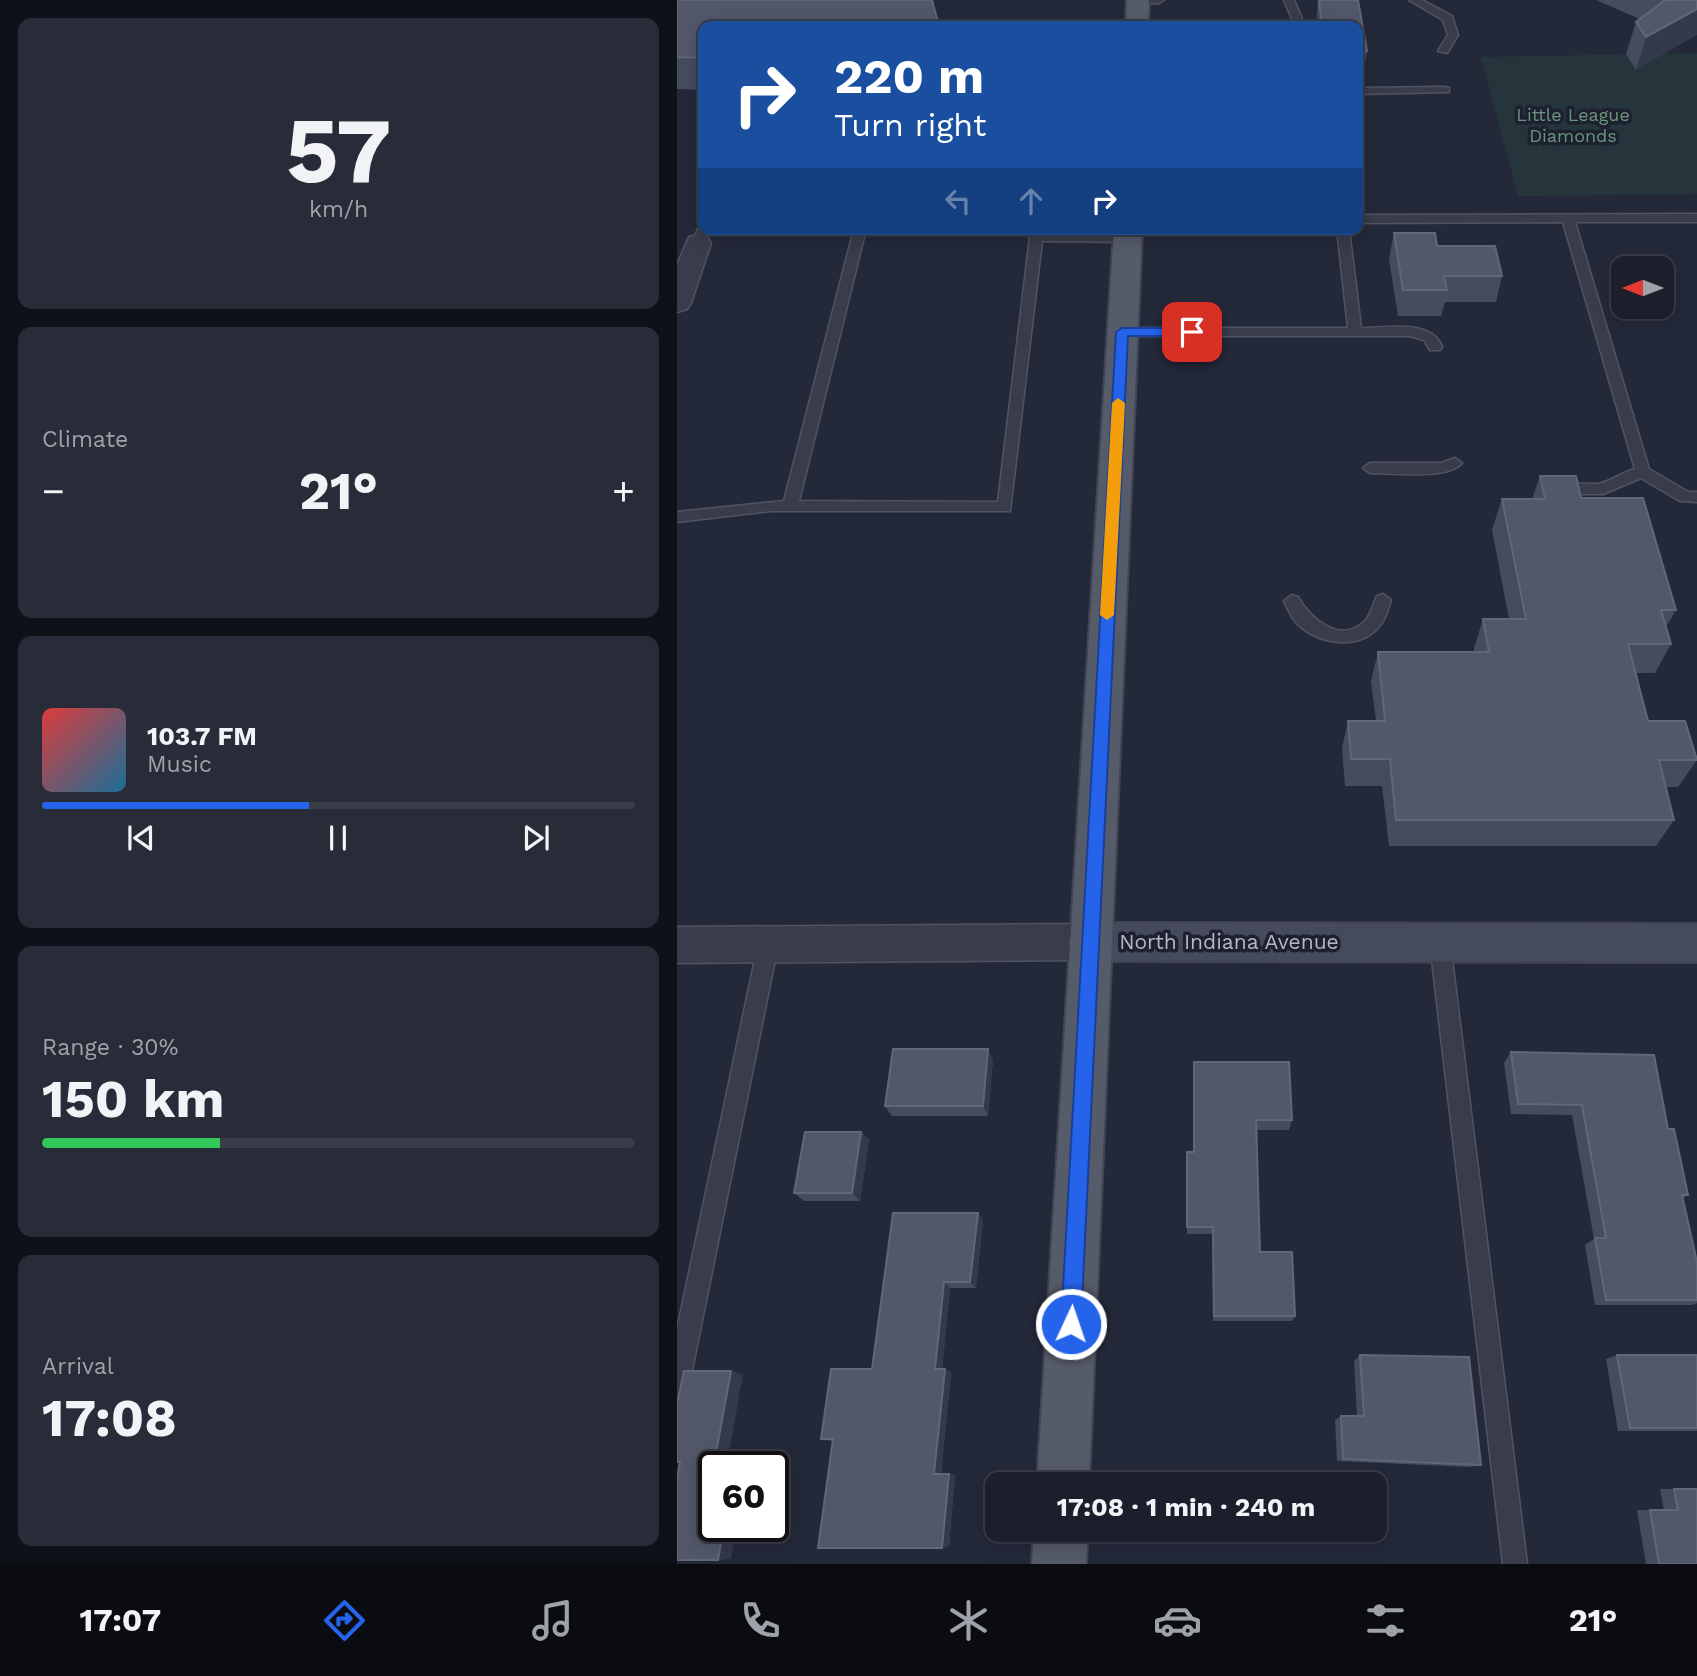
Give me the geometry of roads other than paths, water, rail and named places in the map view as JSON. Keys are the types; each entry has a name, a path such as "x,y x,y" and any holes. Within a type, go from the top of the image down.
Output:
{"main road":[{"path":"1137,21 1138,0"},
{"path":"1064,1472 1089,942 1128,235"},
{"path":"1059,1564 1060,1542"}],"street":[{"path":"677,303 701,236"},
{"name":"North Indiana Avenue","path":"677,945 1089,942 1697,943"}],"lane":[{"path":"1138,0 1159,0"},
{"path":"1289,0 1298,21"},
{"path":"1414,0 1448,18 1453,35 1443,51"},
{"path":"1363,91 1445,90"},
{"path":"1568,218 1643,472 1685,497 1697,497"},
{"path":"1363,219 1697,218"},
{"path":"677,517 790,506 1005,508 1036,237 1082,235"},
{"path":"1344,235 1355,332"},
{"path":"790,506 858,237"},
{"path":"1122,332 1355,332 1428,335 1434,341 1435,347"},
{"path":"1370,468 1442,468 1455,463"},
{"path":"1565,489 1603,489 1643,472"},
{"path":"1292,601 1296,614 1307,626 1323,634 1341,636 1359,633 1373,625 1382,614 1383,600"},
{"path":"1440,943 1515,1564"},
{"path":"677,1385 768,944"}],"park label":[{"name":"Little League Diamonds","path":"1573,125"}]}
